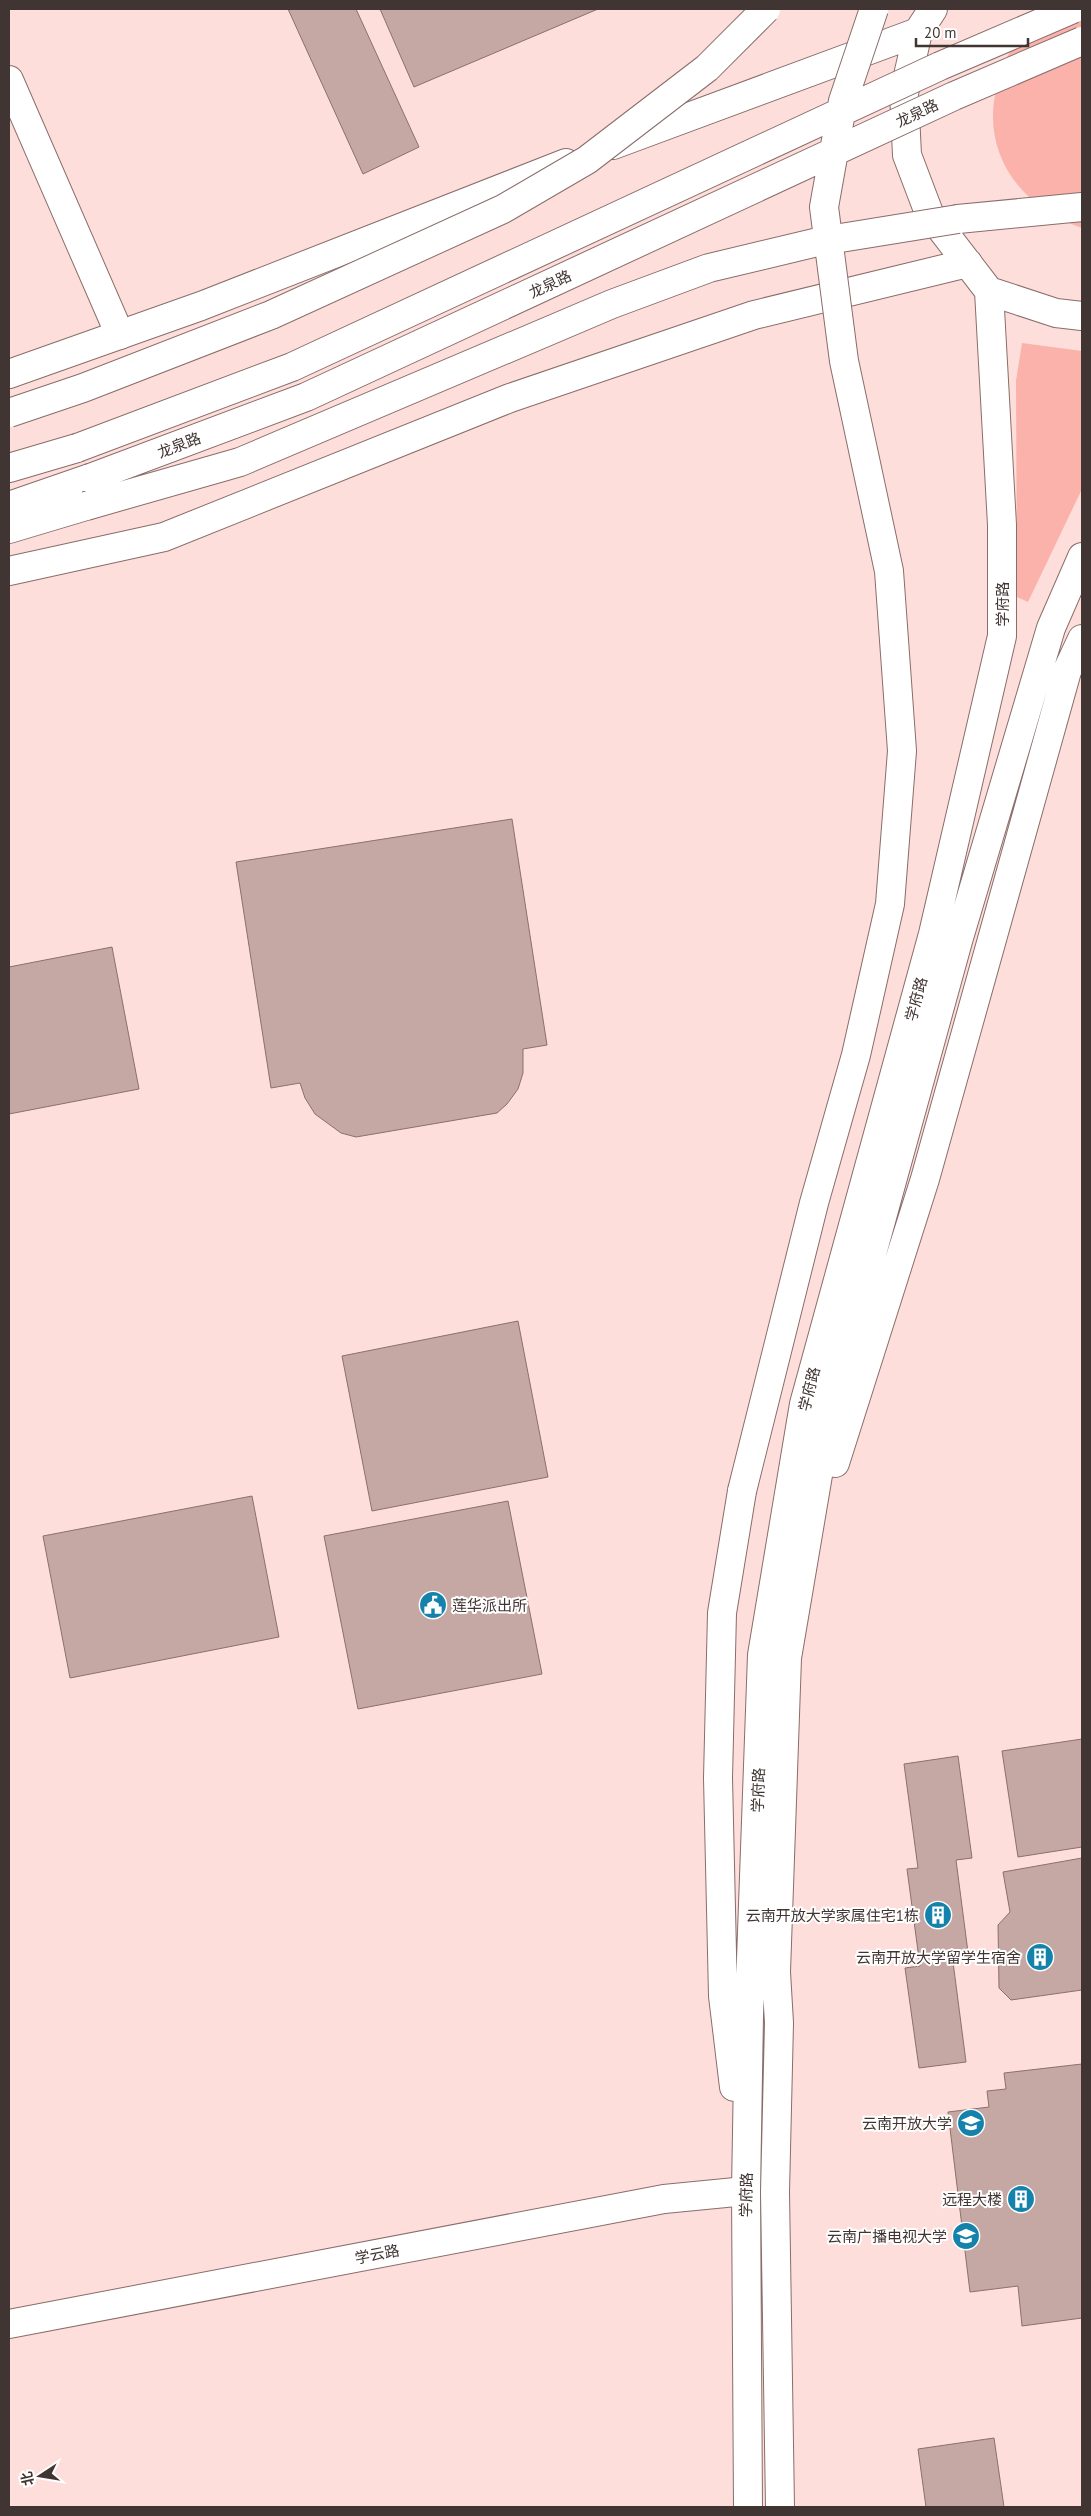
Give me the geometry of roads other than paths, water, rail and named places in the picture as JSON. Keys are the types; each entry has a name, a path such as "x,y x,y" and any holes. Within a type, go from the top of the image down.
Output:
{"main road":[{"path":"9,413 83,388 271,315 503,209 587,160 700,74 766,9"},
{"path":"746,2191 723,1996 718,1778 722,1613 742,1491 814,1203 856,1055 890,904 902,752 889,571 844,361 824,207 842,101 874,9"},
{"path":"933,9 918,32 904,93 907,155 929,213 989,291 1056,313 1082,316"},
{"path":"9,468 77,448 292,367 940,66 1073,9"},
{"path":"9,374 201,306 670,122 918,32"},
{"name":"龙泉路","path":"9,506 90,478 306,397 945,100 1082,41"},
{"path":"9,80 120,335"},
{"path":"9,529 240,462 612,304 709,268 822,241 958,219 1082,207"},
{"path":"9,572 164,537 510,398 754,315 968,263"},
{"name":"学府路","path":"748,2507 746,2191 749,2015 762,1655 804,1404 933,934 1002,636 1002,525 989,291"},
{"name":"学府路","path":"780,2507 776,2192 779,2023 776,1972 787,1658 829,1410 963,922 1051,628 1082,557"},
{"name":"学府路","path":"787,1658 824,1495 925,1179 1067,671 1082,639"},
{"name":"学云路","path":"9,2324 664,2199 746,2191"}],"place":[{"name":"莲华派出所","path":"433,1605"},
{"name":"云南开放大学家属住宅1栋","path":"938,1915"},
{"name":"云南开放大学留学生宿舍","path":"1040,1957"},
{"name":"云南开放大学","path":"971,2123"},
{"name":"远程大楼","path":"1021,2199"},
{"name":"云南广播电视大学","path":"966,2236"}]}
